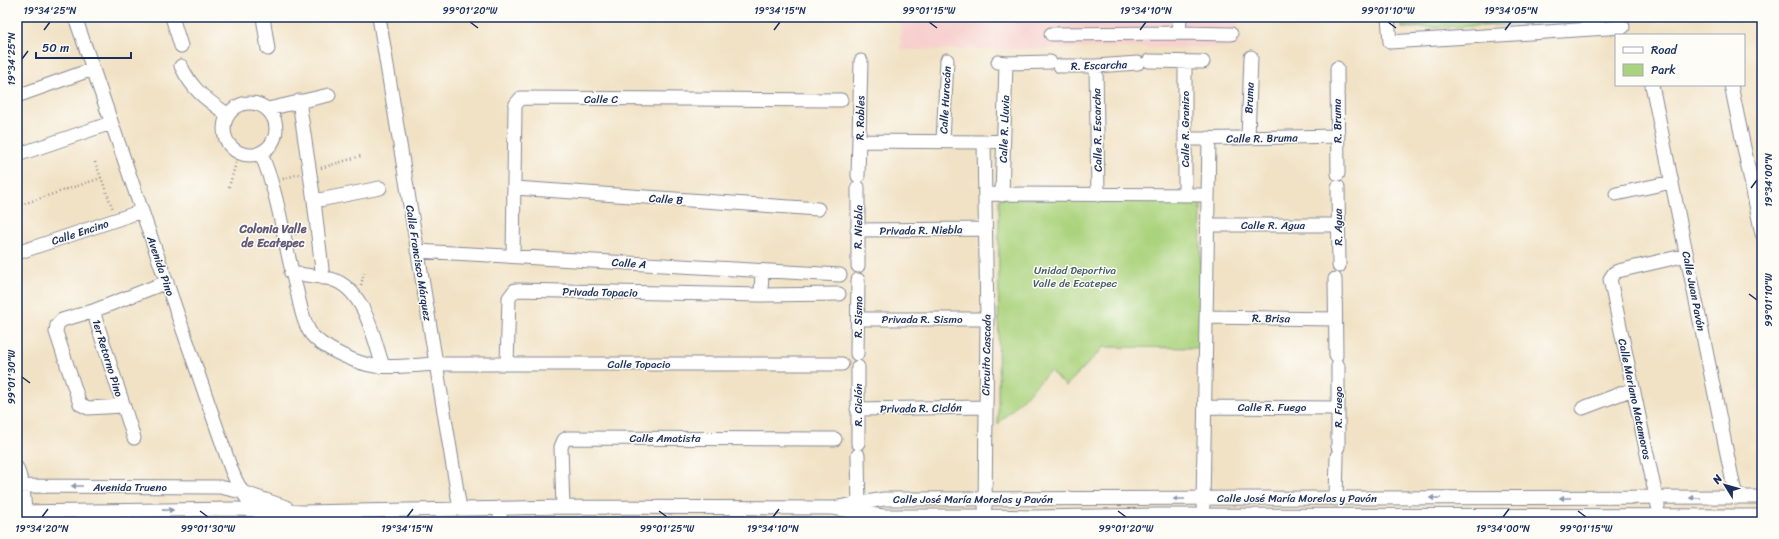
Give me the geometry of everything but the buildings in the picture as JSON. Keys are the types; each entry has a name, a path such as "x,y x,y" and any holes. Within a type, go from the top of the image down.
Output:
{"street":[{"name":"Avenida Pino","path":"75,17 231,469 242,492 256,510 271,522"},
{"path":"172,17 181,46"},
{"path":"263,17 268,49"},
{"name":"Calle Francisco Márquez","path":"379,17 460,509"},
{"path":"1179,33 1180,17"},
{"path":"1388,17 1390,42 1623,27"},
{"path":"1051,34 1231,34"},
{"name":"Bruma","path":"1248,138 1251,57"},
{"name":"Calle Huracán","path":"943,141 947,60"},
{"name":"R. Robles","path":"858,181 861,61"},
{"name":"R. Escarcha","path":"1002,62 1096,66 1143,62 1203,62"},
{"name":"Calle R. Lluvia","path":"1002,62 1002,195"},
{"name":"Calle R. Granizo","path":"1185,63 1185,195"},
{"path":"180,66 195,90 228,115"},
{"name":"Calle R. Escarcha","path":"1096,66 1098,195"},
{"name":"R. Bruma","path":"1337,68 1338,180"},
{"path":"17,96 93,69"},
{"name":"Calle Juan Pavón","path":"1652,86 1736,498"},
{"path":"1730,86 1762,234"},
{"path":"268,109 329,95"},
{"name":"Calle C","path":"513,256 515,107 521,98 840,100"},
{"path":"298,101 314,201 323,278"},
{"path":"247,102 258,103 268,109 276,120 277,133 271,146 261,154 250,156 239,153 228,144 224,129 228,115 236,106 247,102"},
{"path":"17,155 112,123"},
{"name":"Calle R. Bruma","path":"1185,139 1338,136"},
{"path":"1203,515 1206,407 1209,138"},
{"path":"860,141 1003,141"},
{"name":"Circuito Cascada","path":"984,142 987,319 985,516"},
{"name":"Calle Topacio","path":"261,154 270,174 283,237 304,320 311,334 334,353 374,366 436,364 842,364"},
{"name":"R. Agua","path":"1338,180 1339,266"},
{"name":"R. Niebla","path":"858,181 858,266"},
{"path":"1616,194 1672,182"},
{"path":"314,201 380,188"},
{"name":"Calle B","path":"515,188 818,209"},
{"path":"984,194 1208,195"},
{"name":"Calle Encino","path":"17,253 142,211"},
{"name":"Calle R. Agua","path":"1208,225 1338,225"},
{"name":"Privada R. Niebla","path":"857,230 985,229"},
{"name":"Calle A","path":"417,251 840,275"},
{"name":"Calle Mariano Matamoros","path":"1661,519 1610,282 1612,275 1618,271 1687,255"},
{"path":"761,295 762,271"},
{"path":"292,272 332,279 357,298 383,366"},
{"path":"1335,279 1335,319"},
{"name":"R. Sismo","path":"858,280 858,360"},
{"name":"1er Retorno Pino","path":"93,311 123,406 88,408 80,404 56,332 57,325 59,322 93,311 167,282"},
{"name":"Privada Topacio","path":"507,364 509,298 515,290 761,295 840,294"},
{"name":"R. Brisa","path":"1206,317 1335,319"},
{"name":"Privada R. Sismo","path":"858,318 987,319"},
{"name":"R. Fuego","path":"1335,319 1338,408 1336,499"},
{"name":"R. Ciclón","path":"858,360 857,409 859,508"},
{"path":"1583,408 1634,389"},
{"path":"123,406 134,438"},
{"name":"Privada R. Ciclón","path":"857,409 985,407"},
{"name":"Calle R. Fuego","path":"1206,407 1338,408"},
{"name":"Calle Amatista","path":"563,507 561,447 564,440 567,438 835,439"},
{"path":"17,468 20,486 21,512"},
{"name":"Avenida Trueno","path":"20,486 220,488 242,492"},
{"name":"Calle José María Morelos y Pavón","path":"242,492 303,512"},
{"name":"Calle José María Morelos y Pavón","path":"256,510 303,512 563,507 859,508 884,500 985,499 1762,497"},
{"path":"1393,498 1395,519"},
{"path":"1160,499 1160,518"},
{"path":"499,508 500,522"},
{"name":"Calle José María Morelos y Pavón","path":"859,508 883,519 953,519 985,516 1032,520 1160,518 1203,515 1395,519 1742,519 1762,516"},
{"name":"Avenida Trueno","path":"21,512 214,509 256,510"}],"path":[{"path":"229,187 239,153"},
{"path":"95,162 117,220"},
{"path":"17,206 101,178"},
{"path":"283,237 317,228"}],"shaded area":[{"path":"901,17 1238,17 1238,47 900,50"},
{"path":"17,518 137,519 138,522 17,522"}],"green space":[{"path":"1402,17 1619,17 1619,22 1402,28"},
{"name":"Unidad Deportiva Valle de Ecatepec","path":"999,198 1201,201 1200,348 1104,347 1066,386 1050,371 998,424"}],"district":[{"name":"Colonia Valle de Ecatepec","path":"273,236"}]}
